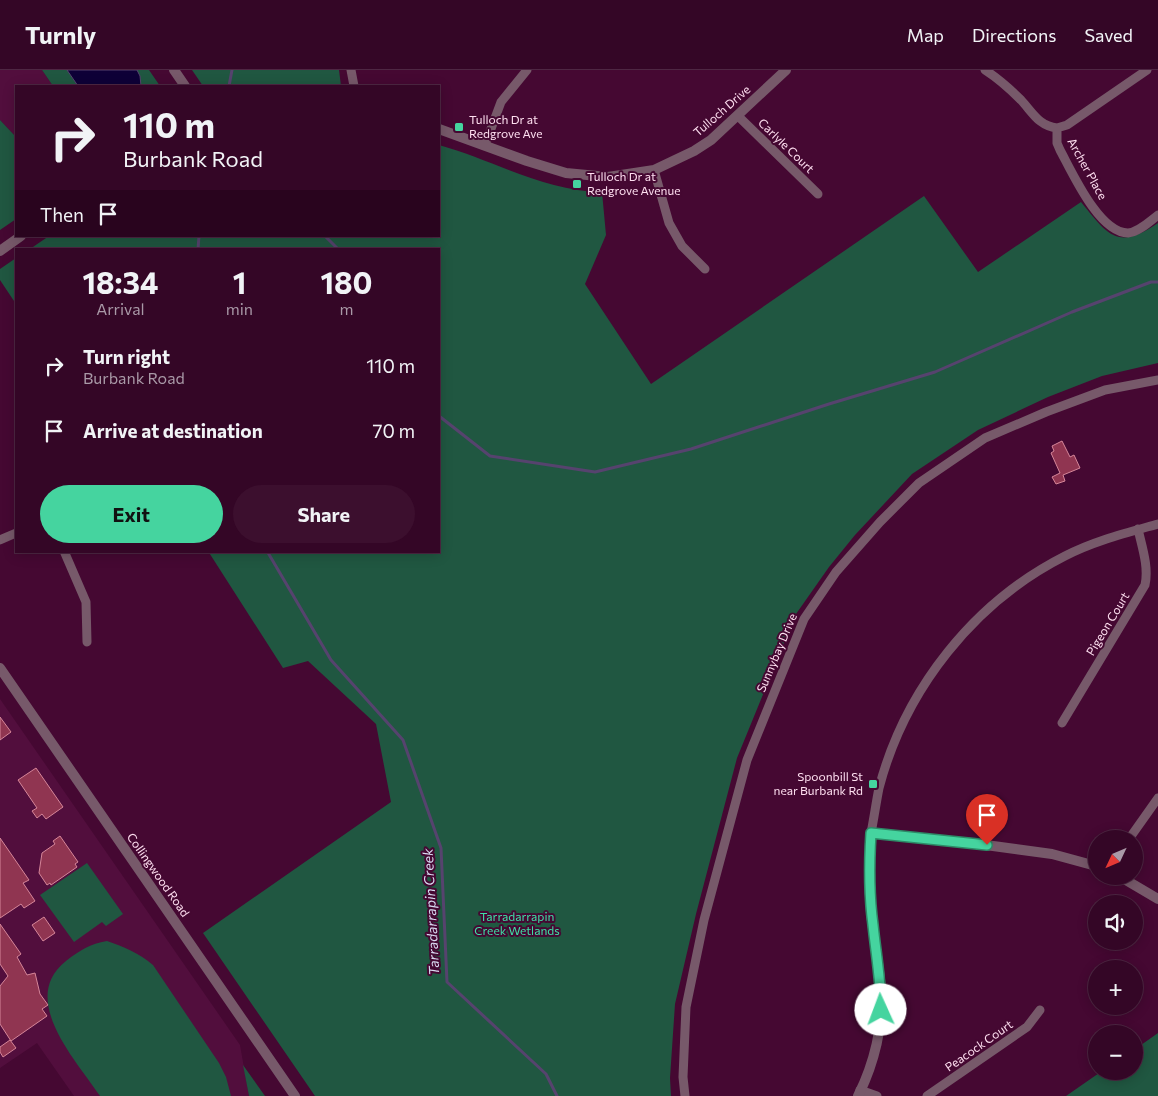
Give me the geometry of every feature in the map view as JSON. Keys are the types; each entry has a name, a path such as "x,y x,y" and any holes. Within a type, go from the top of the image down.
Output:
{"street":[{"path":"174,70 185,85"},
{"path":"351,70 354,85"},
{"name":"Tulloch Drive","path":"440,129 485,144 527,161 566,172 608,177 654,170 694,151 711,140 786,70"},
{"name":"Archer Place","path":"985,70 1001,80 1039,122 1048,127 1057,128 1057,143 1060,150 1088,200 1110,226 1119,231 1129,232 1137,230 1158,215"},
{"path":"1057,128 1067,125 1147,70"},
{"path":"485,144 501,102 524,71"},
{"name":"Carlyle Court","path":"738,116 818,194"},
{"path":"654,170 669,223 682,246 704,269"},
{"path":"0,251 20,237"},
{"name":"Sunnybay Drive","path":"684,1096 686,1007 706,911 748,760 804,619 836,572 880,522 927,477 985,438 1046,412 1105,390 1158,380"},
{"path":"877,1096 859,1093 876,1044 881,1010 881,990 871,910 871,833 879,790 905,718 918,694 938,665 965,631 1022,582 1058,560 1086,546 1158,524"},
{"name":"Pigeon Court","path":"1062,723 1145,585 1146,567 1138,530"},
{"path":"0,540 15,533"},
{"path":"65,553 86,602 87,642"},
{"name":"Collingwood Road","path":"0,668 295,1096"},
{"path":"1135,830 1158,798"},
{"path":"871,833 971,843 1052,854 1088,864"},
{"path":"1134,885 1158,899"},
{"name":"Peacock Court","path":"927,1096 1027,1027 1040,1010"}],"shaded area":[{"path":"0,70 42,70 52,85 15,85 15,136 0,120"},
{"path":"67,70 137,70 141,85 77,85"},
{"path":"0,699 240,1045 249,1096 74,1096 37,1043 0,1068"}],"green space":[{"path":"42,70 149,70 159,85 52,85"},
{"path":"192,70 339,70 341,85 202,85"},
{"path":"0,120 15,136 15,220 0,230"},
{"name":"Tarradarrapin Creek Wetlands","path":"440,145 539,181 581,190 602,192 606,235 585,284 651,384 924,196 978,272 1081,202 1106,231 1114,235 1132,236 1158,223 1158,363 1102,376 1048,397 978,430 912,474 855,535 829,567 796,614 737,758 696,914 675,1004 670,1078 671,1096 315,1096 203,933 391,802 376,724 308,661 283,668 209,553 440,553 440,248 31,248 48,237 440,237"},
{"path":"15,259 15,302 0,280 0,269"},
{"path":"87,863 123,914 106,926 102,922 74,942 40,895"},
{"path":"107,941 131,951 153,965 219,1063 226,1077 231,1096 100,1096 66,1047 56,1029 49,1011 48,993 53,976 66,961 85,948"},
{"path":"1158,1033 1158,1096 1066,1096 1089,1080 1143,1080 1143,1044"},
{"path":"243,1065 265,1096 249,1096"}],"building":[{"path":"1062,441 1070,457 1074,455 1080,468 1063,475 1065,481 1056,484 1052,477 1060,473 1051,453 1054,451 1052,446"},
{"path":"0,717 11,732 0,740"},
{"path":"36,768 63,807 46,819 42,814 37,818 32,811 37,808 18,780"},
{"path":"60,836 78,862 75,864 77,867 51,885 50,883 47,885 39,873 42,853 55,844 53,841"},
{"path":"0,838 29,880 23,883 35,901 24,908 21,904 0,918"},
{"path":"44,917 55,933 43,941 32,925"},
{"path":"0,924 21,954 17,957 27,975 35,973 40,994 48,1005 42,1009 47,1016 11,1041 0,1024 0,986 8,976 0,964"},
{"path":"10,1040 16,1048 3,1057 0,1047"}],"waterway":[{"name":"Tarradarrapin Creek","path":"229,85 232,70"},
{"name":"Tarradarrapin Creek","path":"198,248 199,237"},
{"path":"326,237 337,248"},
{"path":"440,417 490,456 595,472 691,449 935,372 1072,312 1151,282 1158,282"},
{"name":"Tarradarrapin Creek","path":"268,553 331,660 403,740 441,848 447,982 546,1074 557,1096"}],"place":[{"name":"Tulloch Dr at Redgrove Ave","path":"459,127"},
{"name":"Tulloch Dr at Redgrove Avenue","path":"577,184"},
{"name":"Spoonbill St near Burbank Rd","path":"873,784"}],"route":[{"path":"881,1010 881,990 871,910 871,833 987,845"}]}
